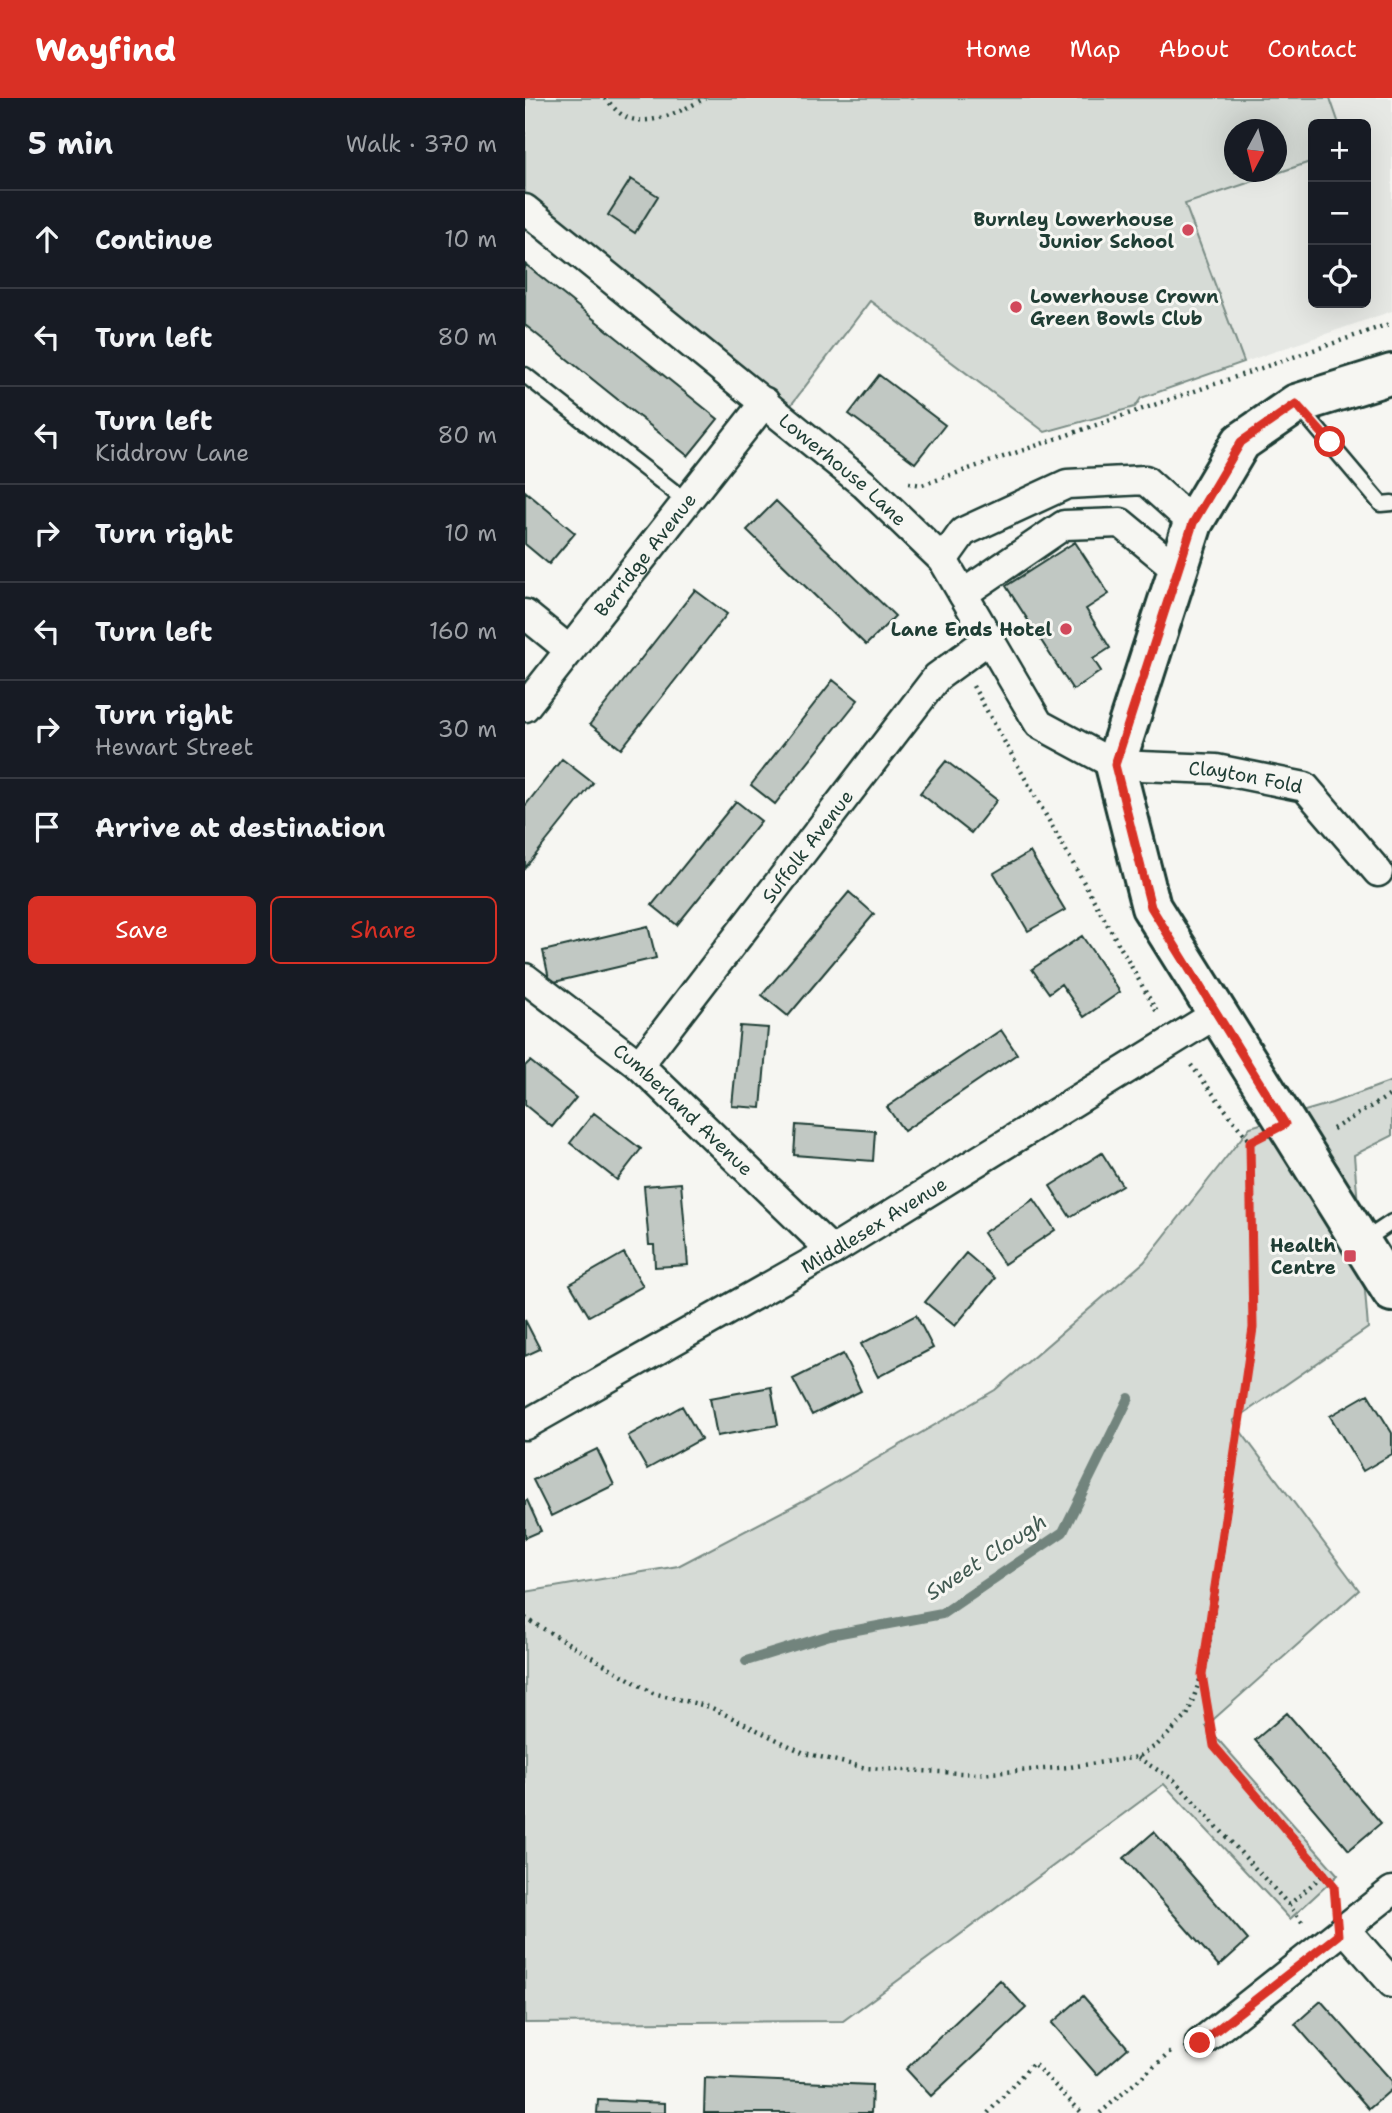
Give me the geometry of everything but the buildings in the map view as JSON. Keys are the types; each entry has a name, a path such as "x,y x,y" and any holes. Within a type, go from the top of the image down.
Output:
{"main road":[{"path":"1392,374 1296,404 1241,442 1193,523 1115,765 1151,907 1392,1292"}],"street":[{"name":"Lowerhouse Lane","path":"525,209 865,485 943,560 1039,724 1115,765"},
{"name":"Berridge Avenue","path":"525,707 765,402"},
{"path":"943,560 963,532 1067,484 1145,480 1193,523"},
{"path":"963,594 1064,525 1121,523 1178,570"},
{"path":"525,614 568,649"},
{"name":"Suffolk Avenue","path":"639,1065 937,677 989,639"},
{"name":"Clayton Fold","path":"1115,765 1216,769 1305,787 1378,872"},
{"name":"Cumberland Avenue","path":"525,978 639,1065 832,1251"},
{"name":"Middlesex Avenue","path":"525,1425 832,1251 1216,1014"},
{"path":"1200,2043 1392,1891"},
{"path":"1335,1938 1392,1983"}],"lane":[{"path":"525,375 686,501"},
{"path":"1296,404 1381,504 1392,503"},
{"path":"1361,1243 1392,1222"}],"path":[{"path":"605,98 622,115 634,120 676,112 705,98"},
{"path":"865,485 885,466 905,482 922,485 1392,323"},
{"path":"525,1618 653,1693 710,1706 804,1753 866,1768 978,1774 1069,1767 1137,1757 1157,1745 1187,1716 1202,1675 1253,1328 1250,1142 1173,1041 959,661"},
{"path":"1250,1142 1293,1136 1392,1094"},
{"path":"1202,1675 1214,1746 1325,1872 1334,1886 1335,1938"},
{"path":"1137,1757 1174,1780 1289,1905 1335,1938"},
{"path":"1289,1905 1325,1872"},
{"path":"1100,2113 1173,2050 1200,2043"},
{"path":"988,2113 1033,2063 1081,2113"}],"shaded area":[{"path":"525,98 1330,98 1337,119 1308,119 1308,163 1287,170 1287,119 1224,119 1224,182 1250,182 1185,204 1244,362 1141,398 1135,407 1045,432 870,301 785,413 525,204"},
{"name":"Burnley Lowerhouse Junior School","path":"957,98 1392,98 1392,311 1141,398"},
{"path":"1392,1081 1392,1136 1354,1155 1368,1328 1233,1421 1359,1590 1206,1726 1338,1875 1290,1919 1164,1784 843,2021 525,2023 525,1592 678,1566 812,1496 995,1390 1144,1262 1250,1127 1332,1103"}],"waterway":[{"name":"Sweet Clough","path":"746,1661 830,1635 942,1614 1063,1532 1129,1398"}],"place":[{"name":"Burnley Lowerhouse Junior School","path":"1188,230"},
{"name":"Lowerhouse Crown Green Bowls Club","path":"1016,307"},
{"name":"Lane Ends Hotel","path":"1066,629"},
{"name":"Health Centre","path":"1350,1256"}],"route":[{"path":"1200,2043 1338,1935 1334,1886 1325,1872 1214,1746 1202,1675 1206,1663 1253,1328 1250,1142 1285,1124 1151,907 1115,765 1193,523 1241,442 1296,404 1330,442"}]}
